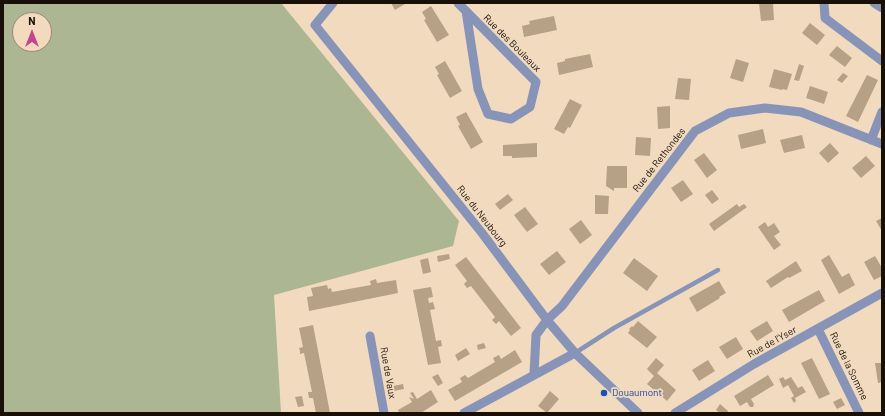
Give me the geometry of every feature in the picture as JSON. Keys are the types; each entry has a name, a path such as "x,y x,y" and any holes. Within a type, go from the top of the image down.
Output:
{"street":[{"name":"Rue du Neubourg","path":"333,3 315,25 482,233 547,320 576,353 638,413"},
{"name":"Rue des Bouleaux","path":"458,3 466,11 536,82 530,107 511,119 488,114 478,89 466,11"},
{"path":"824,3 825,18 882,61"},
{"path":"874,3 882,8"},
{"name":"Rue de Rethondes","path":"534,374 536,335 547,320 562,306 695,131 729,113 765,108 801,112 882,144"},
{"path":"871,140 882,112"},
{"name":"Rue de l'Yser","path":"675,413 754,364 882,293"},
{"name":"Rue de la Somme","path":"818,329 859,413"},
{"name":"Rue de Vaux","path":"370,336 384,413"},
{"path":"464,413 534,374 576,353"}],"lane":[{"path":"576,353 614,328 718,270"}],"green space":[{"path":"3,3 281,3 459,221 453,246 274,295 281,413 3,413"}],"building":[{"path":"391,3 404,3 405,4 395,10"},
{"path":"759,3 773,3 774,20 761,21"},
{"path":"431,6 449,35 437,42 424,20 426,19 422,12"},
{"path":"554,16 557,30 524,37 522,26 530,24 529,21"},
{"path":"810,23 825,35 817,45 802,33"},
{"path":"837,46 852,58 845,67 829,55"},
{"path":"590,54 593,67 559,75 557,63 565,61 565,59"},
{"path":"736,59 749,63 743,82 730,78"},
{"path":"445,61 462,91 450,98 437,75 439,74 435,67"},
{"path":"799,64 804,66 799,81 794,80"},
{"path":"774,69 792,74 787,90 769,87"},
{"path":"843,73 848,76 842,83 837,80"},
{"path":"867,75 878,80 858,122 846,116"},
{"path":"678,78 691,79 689,100 675,99"},
{"path":"810,86 828,92 824,104 806,98"},
{"path":"570,99 582,105 570,128 568,127 564,134 554,129"},
{"path":"670,106 670,128 658,129 657,107"},
{"path":"466,112 483,142 471,149 458,126 460,125 456,117"},
{"path":"763,129 766,143 741,149 738,135"},
{"path":"802,135 805,148 784,153 780,140"},
{"path":"636,137 651,138 650,156 635,155"},
{"path":"537,143 537,157 512,158 512,156 503,156 503,145"},
{"path":"830,143 839,153 828,163 819,153"},
{"path":"704,153 717,170 707,178 694,160"},
{"path":"866,156 875,166 861,178 852,168"},
{"path":"607,166 627,166 627,188 614,188 614,191 606,186"},
{"path":"683,180 693,194 681,202 671,188"},
{"path":"712,190 719,199 712,204 705,195"},
{"path":"508,194 513,200 500,210 495,204"},
{"path":"595,195 609,196 608,214 595,214"},
{"path":"737,204 739,207 744,204 747,207 714,231 709,224"},
{"path":"525,207 538,224 527,232 514,215"},
{"path":"882,218 882,231 876,221"},
{"path":"581,220 592,235 580,244 569,229"},
{"path":"765,222 768,227 774,223 780,232 774,236 781,245 774,250 758,227"},
{"path":"557,251 566,262 549,275 540,264"},
{"path":"449,254 450,259 438,262 437,256"},
{"path":"829,255 842,277 849,273 855,285 839,294 821,260"},
{"path":"875,256 882,268 882,276 874,280 864,262"},
{"path":"466,257 521,328 511,336 499,321 496,324 492,320 495,317 471,286 467,288 464,284 467,281 455,265"},
{"path":"428,258 431,272 423,274 420,260"},
{"path":"634,258 658,276 647,291 623,273"},
{"path":"796,261 802,271 789,278 788,277 771,288 766,281"},
{"path":"376,279 377,283 396,280 398,293 309,311 307,297 313,296 311,288 327,285 328,289 331,288 332,292 371,285 370,281"},
{"path":"719,281 726,293 697,312 689,298"},
{"path":"431,287 433,297 428,298 429,303 433,302 435,309 430,310 436,341 441,340 442,346 438,347 441,363 428,365 413,290"},
{"path":"819,290 825,301 789,322 782,310"},
{"path":"638,321 657,337 647,348 628,333 630,330 629,329"},
{"path":"767,321 773,331 757,341 750,331"},
{"path":"313,325 330,413 316,413 313,398 309,398 308,392 312,392 304,353 300,354 299,348 303,347 299,328"},
{"path":"736,337 743,349 727,359 719,347"},
{"path":"484,343 486,348 478,350 477,345"},
{"path":"466,348 470,354 458,361 455,355"},
{"path":"515,350 522,362 455,401 448,390 462,382 460,378 465,375 468,378 495,362 493,358 499,355 501,359"},
{"path":"656,358 664,365 657,373 676,390 667,401 647,384 654,376 647,369"},
{"path":"812,358 830,394 819,399 801,363"},
{"path":"708,360 715,371 699,381 692,370"},
{"path":"875,363 882,363 882,382 878,383"},
{"path":"438,374 443,383 438,386 432,377"},
{"path":"768,375 774,385 751,399 754,404 753,407 750,407 747,402 740,406 734,396"},
{"path":"783,377 785,380 791,377 798,388 802,386 806,392 795,398 796,401 794,403 791,398 794,396 788,385 783,388 779,379"},
{"path":"403,384 404,389 394,391 393,386"},
{"path":"431,390 438,402 421,413 399,413 398,410 412,402 409,397 414,399 410,393 413,392 417,399"},
{"path":"550,391 559,399 547,413 538,406"},
{"path":"302,396 304,406 298,407 295,397"},
{"path":"841,398 845,405 837,409 833,402"},
{"path":"720,404 728,411 727,413 720,413 716,410"}],"place":[{"name":"Douaumont","path":"604,393"}]}
